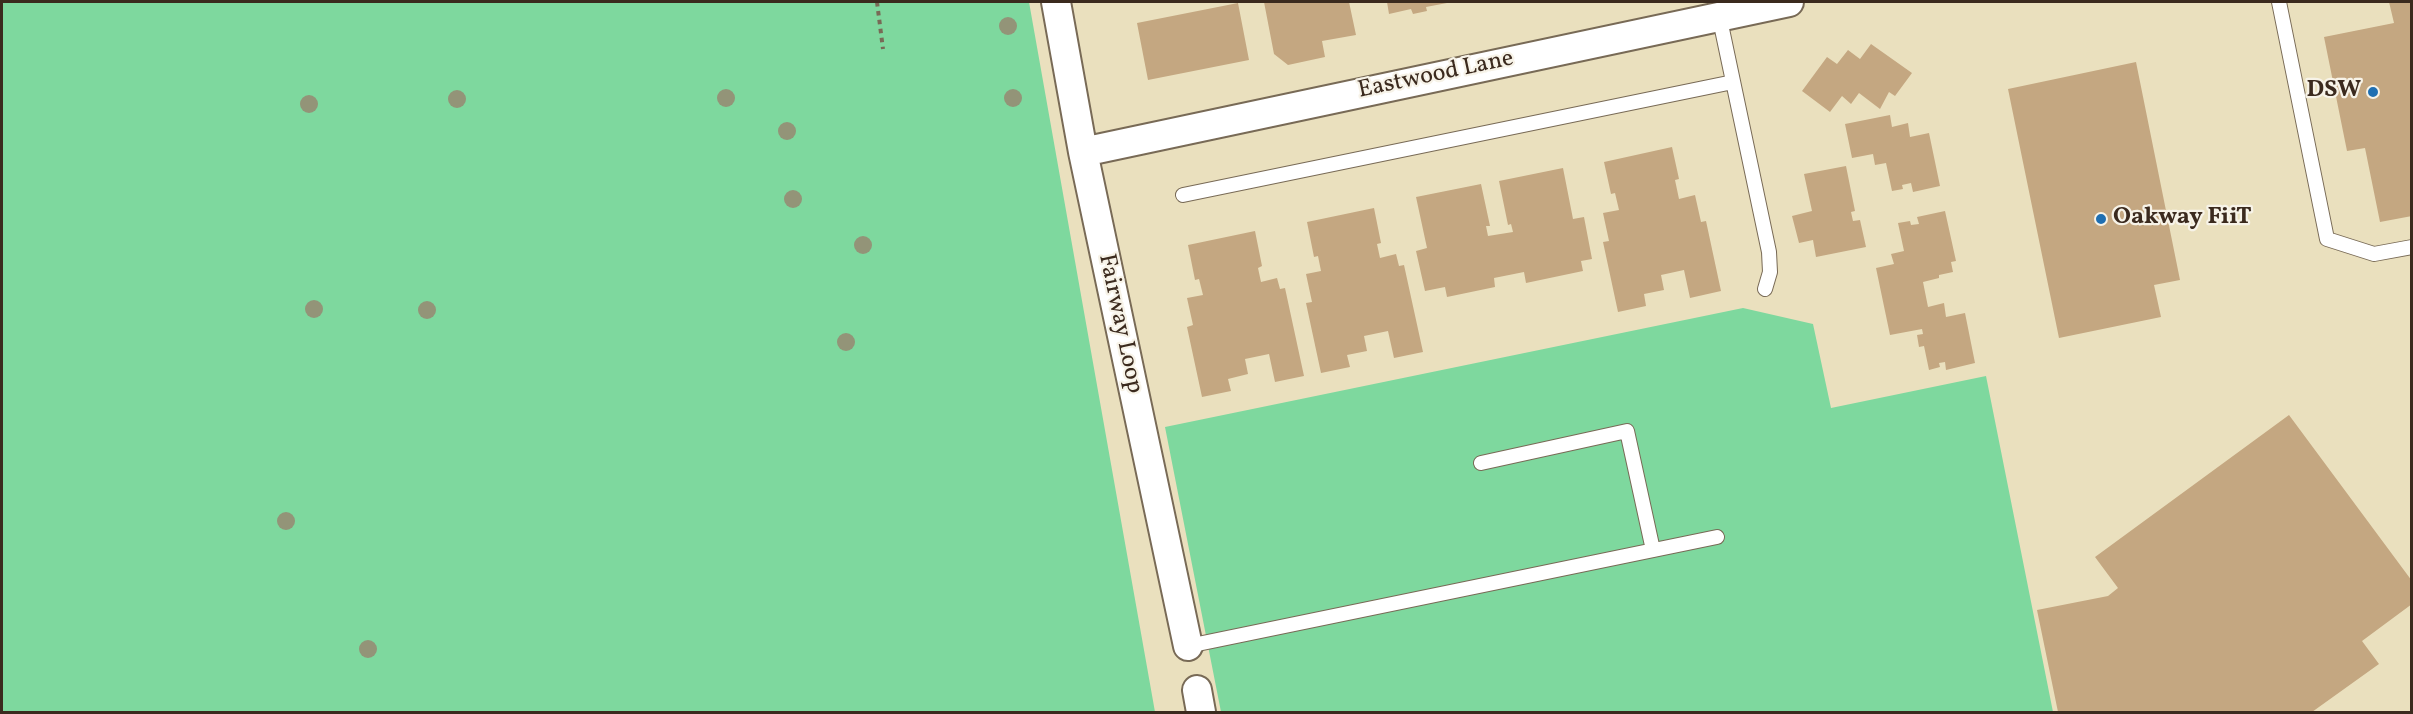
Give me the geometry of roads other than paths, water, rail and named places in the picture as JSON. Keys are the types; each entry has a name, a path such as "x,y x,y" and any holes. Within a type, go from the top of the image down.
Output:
{"street":[{"name":"Fairway Loop","path":"1056,2 1083,152 1188,646"},
{"name":"Eastwood Lane","path":"1083,152 1719,15 1789,2"}],"lane":[{"path":"2279,2 2326,239 2374,254 2412,247"},
{"path":"1719,15 1769,252 1770,272 1765,289"},
{"path":"1183,195 1733,82"},
{"path":"1481,463 1627,431 1653,550"},
{"path":"1188,646 1717,537"}],"place":[{"name":"DSW","path":"2373,92"},
{"name":"Oakway FiiT","path":"2101,219"}]}
